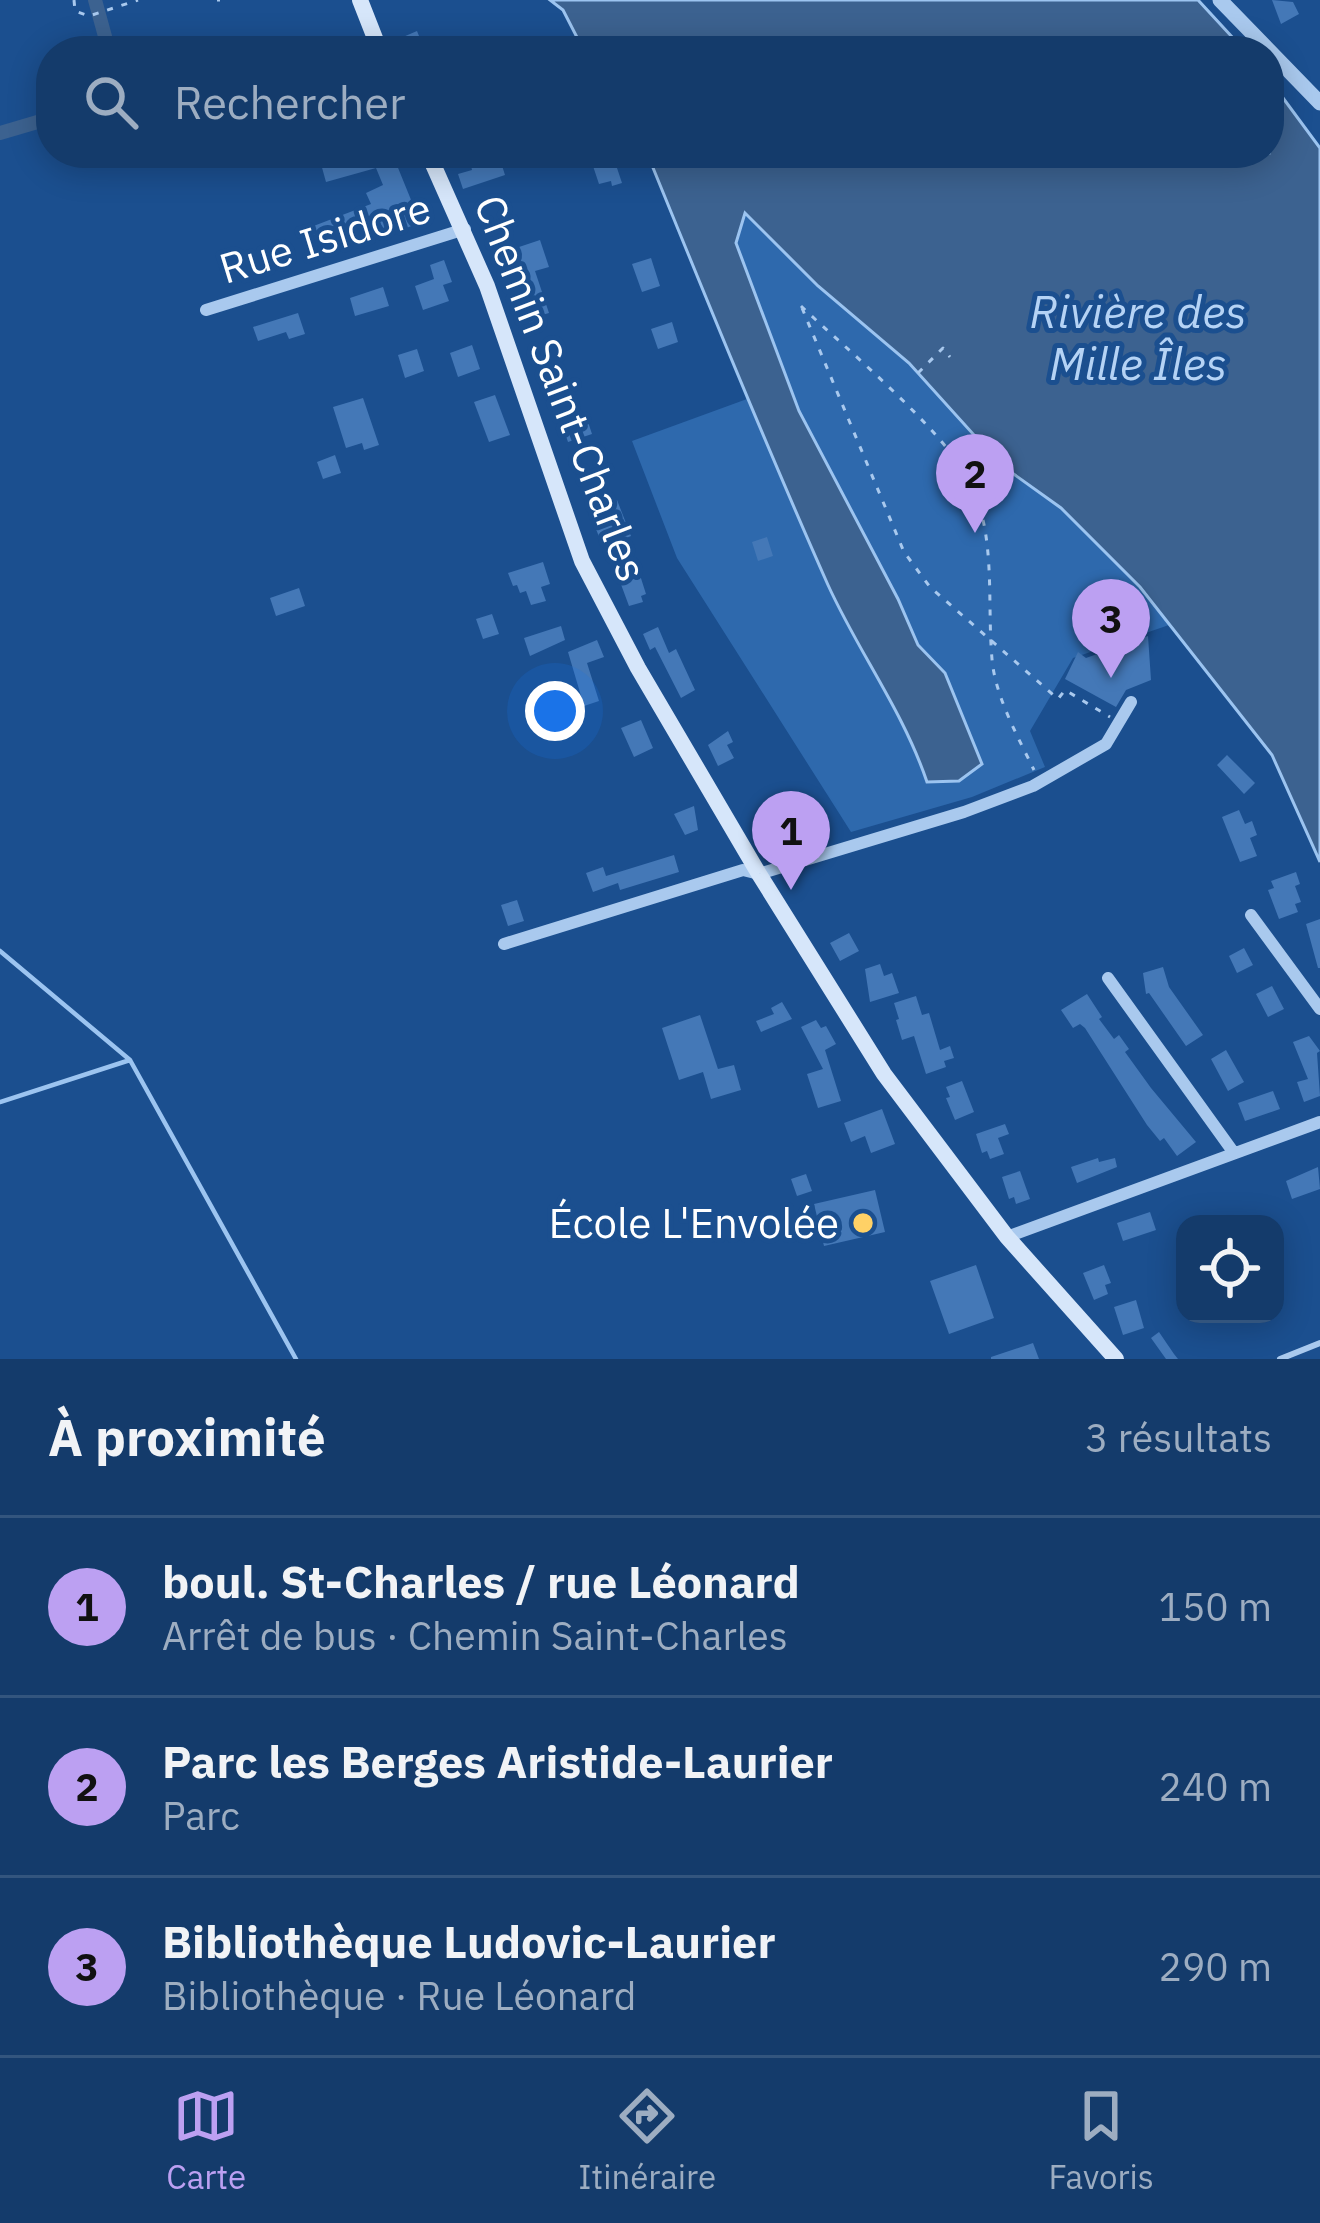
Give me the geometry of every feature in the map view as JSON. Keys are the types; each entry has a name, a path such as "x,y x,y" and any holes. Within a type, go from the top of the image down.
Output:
{"main road":[{"path":"360,0 374,36"},
{"name":"Chemin Saint-Charles","path":"435,168 465,229 514,358 546,466 582,561 638,668 884,1074 1006,1237 1116,1359"}],"street":[{"path":"1220,0 1255,36"},
{"path":"1284,65 1318,100"},
{"name":"Rue Isidore","path":"206,310 465,229"},
{"path":"504,944 742,870 759,874 964,812 1040,782 1106,744 1131,703"},
{"path":"1251,915 1320,1010"},
{"path":"1108,978 1234,1153"},
{"path":"1006,1237 1320,1122"}],"lane":[{"path":"1280,1359 1320,1343"}],"path":[{"path":"74,0 75,11 89,16 138,0"},
{"path":"1040,782 992,664 992,640 984,520 971,483 939,439 801,306 904,552 930,587 992,640 1058,699 1065,690 1119,722"},
{"path":"918,373 943,348 950,357"}],"shaded area":[{"path":"745,212 818,286 909,363 1001,465 1061,508 1140,587 1169,625 1073,658 1030,731 1045,767 972,797 851,832 677,558 632,441 747,399 831,592 911,734 927,781 945,673 918,645 799,412 736,243"}],"water":[{"path":"550,0 1198,0 1231,36 576,36 563,10"},
{"name":"Rivière des Mille Îles","path":"1284,99 1320,148 1320,862 1272,755 1140,587 1061,508 1001,465 909,363 818,286 745,213 736,243 799,411 918,645 945,673 982,764 959,781 927,782 906,731 828,585 653,168 1284,168"}],"building":[{"path":"1272,0 1293,2 1299,14 1281,24"},
{"path":"322,168 376,168 326,182"},
{"path":"376,168 398,168 420,222 389,236 378,220 325,237 327,241 317,245 311,227 371,204 366,193 383,185"},
{"path":"503,168 505,175 463,189 458,174"},
{"path":"594,168 617,168 622,183 599,184"},
{"path":"540,240 549,267 535,271 549,313 530,325 508,266 521,262 516,248"},
{"path":"651,258 660,286 642,292 632,264"},
{"path":"444,260 452,282 443,285 449,301 423,310 415,286 434,279 430,265"},
{"path":"383,287 389,306 355,316 350,298"},
{"path":"298,313 305,334 289,339 286,332 258,341 253,327"},
{"path":"672,322 678,342 658,349 651,329"},
{"path":"472,345 480,369 458,377 450,353"},
{"path":"417,349 424,371 405,378 398,355"},
{"path":"495,395 510,435 489,442 474,402"},
{"path":"363,398 379,445 364,450 362,443 346,448 333,407"},
{"path":"587,419 592,434 568,442 563,427"},
{"path":"335,455 341,473 323,479 317,462"},
{"path":"617,500 631,536 603,547 589,511"},
{"path":"767,537 773,556 758,561 752,542"},
{"path":"543,562 550,584 541,587 546,601 531,605 526,591 520,593 513,586 508,573"},
{"path":"639,572 646,594 641,596 643,602 629,606 619,579"},
{"path":"299,588 305,606 276,616 270,598"},
{"path":"492,614 499,634 483,639 476,619"},
{"path":"561,626 565,640 530,656 524,638"},
{"path":"658,627 669,653 676,649 695,690 681,698 655,647 650,650 643,634"},
{"path":"1148,636 1151,680 1126,690 1116,707 1065,679 1078,652 1086,658"},
{"path":"597,640 604,657 587,663 599,701 584,706 568,652"},
{"path":"641,720 653,748 634,757 621,728"},
{"path":"728,731 733,742 727,745 734,758 718,766 708,745"},
{"path":"1227,755 1255,783 1244,794 1217,765"},
{"path":"694,806 698,830 685,835 674,814"},
{"path":"1239,810 1245,824 1252,821 1257,835 1250,838 1257,856 1240,862 1222,817"},
{"path":"674,855 679,872 620,890 618,883 593,892 586,873 603,867 606,876"},
{"path":"1296,872 1298,912 1279,919 1268,890 1274,888 1271,881"},
{"path":"517,900 524,921 508,926 501,905"},
{"path":"1320,919 1320,968 1318,968 1306,924"},
{"path":"849,933 859,951 840,961 830,943"},
{"path":"1244,948 1253,965 1237,973 1229,956"},
{"path":"880,964 884,976 892,973 899,993 870,1002 865,969"},
{"path":"1163,967 1169,987 1203,1035 1186,1046 1146,994 1143,973"},
{"path":"1272,986 1284,1009 1268,1017 1256,994"},
{"path":"1087,994 1099,1019 1114,1039 1119,1035 1129,1049 1125,1052 1196,1142 1177,1156 1147,1125 1085,1028 1080,1024 1073,1028 1061,1010"},
{"path":"916,996 922,1015 929,1013 940,1050 950,1046 954,1058 944,1061 946,1067 926,1074 914,1036 902,1040 896,1020 894,1003"},
{"path":"782,1002 792,1019 761,1032 756,1021 774,1014 771,1008"},
{"path":"700,1015 718,1069 734,1065 741,1090 711,1099 703,1072 679,1080 662,1028"},
{"path":"816,1020 821,1028 826,1026 836,1044 825,1050 841,1101 818,1108 807,1074 823,1069 801,1027"},
{"path":"1309,1036 1320,1051 1320,1096 1304,1102 1297,1082 1308,1079 1293,1042"},
{"path":"1226,1050 1244,1082 1228,1091 1211,1059"},
{"path":"962,1081 974,1112 955,1120 946,1087"},
{"path":"1273,1091 1280,1109 1245,1121 1238,1103"},
{"path":"882,1109 895,1144 871,1153 865,1136 851,1142 844,1123"},
{"path":"1005,1124 1009,1134 998,1138 1004,1154 990,1159 987,1151 982,1153 976,1134"},
{"path":"1098,1158 1099,1162 1115,1158 1117,1167 1077,1183 1071,1167"},
{"path":"1318,1167 1320,1189 1292,1199 1286,1181"},
{"path":"1020,1171 1030,1199 1016,1204 1014,1197 1009,1199 1002,1177"},
{"path":"806,1174 812,1191 797,1196 791,1179"},
{"path":"875,1190 885,1232 824,1246 814,1204"},
{"path":"1150,1212 1156,1230 1123,1241 1117,1223"},
{"path":"976,1265 994,1318 949,1334 930,1281"},
{"path":"1104,1265 1111,1283 1105,1285 1108,1294 1094,1300 1083,1273"},
{"path":"1136,1300 1144,1328 1123,1335 1114,1307"},
{"path":"1159,1332 1178,1359 1166,1359 1151,1338"},
{"path":"1033,1343 1039,1359 991,1359 991,1357"}],"waterway":[{"path":"95,0 105,36"},
{"path":"0,133 36,122"},
{"path":"0,951 130,1060 0,1102"},
{"path":"130,1060 296,1359"}],"place":[{"name":"Parc les Berges Aristide-Laurier","path":"975,533"},
{"name":"Bibliothèque Ludovic-Laurier","path":"1111,678"},
{"name":"boul. St-Charles / rue Léonard","path":"791,890"},
{"name":"École L'Envolée","path":"863,1223"}]}
